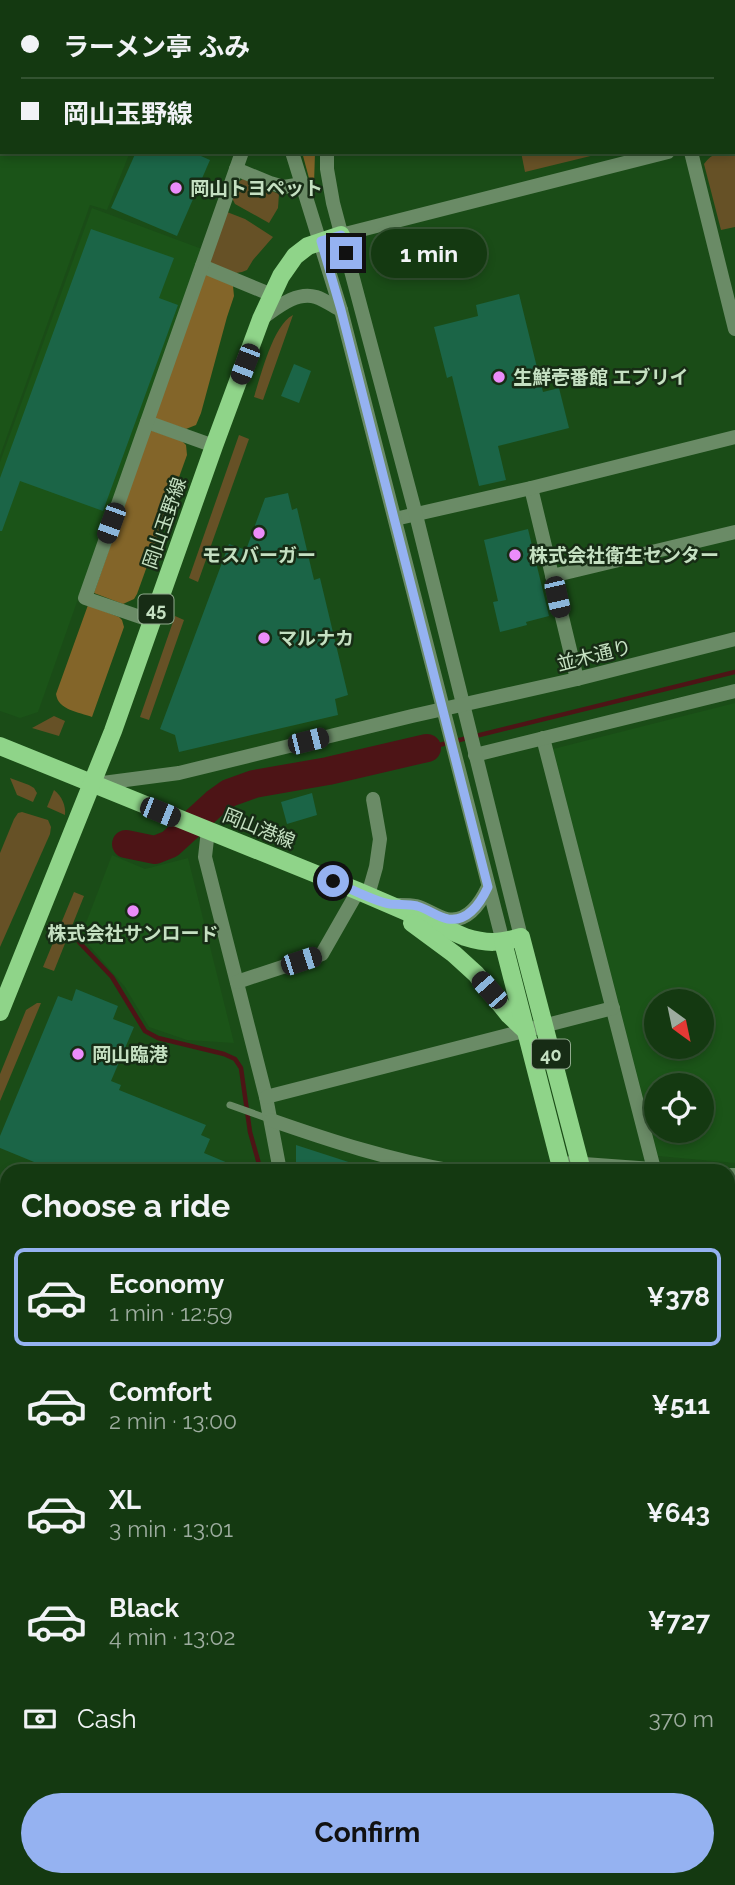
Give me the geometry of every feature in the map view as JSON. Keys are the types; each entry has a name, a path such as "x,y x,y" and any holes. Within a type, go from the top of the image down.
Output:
{"main road":[{"name":"岡山玉野線","path":"0,1012 93,785 261,319 281,276 295,256 308,246 341,235"},
{"name":"岡山港線","path":"0,746 363,893 464,937 481,942 503,942 521,937"},
{"name":"40","path":"387,904 454,954 526,1031"},
{"name":"40","path":"521,937 580,1164"},
{"name":"40","path":"503,942 560,1164"}],"street":[{"path":"152,621 85,598 241,154"},
{"path":"293,154 341,310 503,942"},
{"path":"327,154 333,203 416,515 521,937"},
{"path":"341,235 660,154"},
{"path":"691,154 735,329"},
{"path":"236,169 284,187 302,184"},
{"path":"202,266 272,295"},
{"path":"261,319 294,298 304,296 315,297 341,310"},
{"path":"147,422 214,446"},
{"path":"395,519 735,438"},
{"path":"531,488 577,679"},
{"path":"552,576 735,531"},
{"name":"並木通り","path":"93,785 178,773 735,639"},
{"path":"474,750 543,738 735,691"},
{"path":"543,738 653,1164"},
{"path":"237,982 322,954 363,893 376,867 380,839 373,799"},
{"path":"208,831 205,857 266,1097 264,1118 278,1164"},
{"path":"387,904 418,906 447,919 463,918 482,899 488,887"},
{"path":"266,1097 613,1008"},
{"path":"264,1118 335,1143 419,1164"}],"lane":[{"path":"230,1105 264,1118"}],"shaded area":[{"path":"0,154 129,154 107,210 90,205 0,456"},
{"path":"303,154 315,154 314,184 310,182"},
{"path":"521,154 599,154 525,172"},
{"path":"735,154 735,227 721,230 704,164 714,155"},
{"path":"243,179 279,194 278,208 269,223 235,204 232,198 238,182"},
{"path":"92,208 202,249 38,712 20,718 0,711 0,462"},
{"path":"227,212 245,219 273,237 247,270 242,272 236,273 208,262"},
{"path":"205,273 233,286 234,296 201,413 196,425 186,429 153,418"},
{"path":"293,315 263,400 254,397 279,329"},
{"path":"150,430 182,441 186,445 187,455 137,594 134,599 123,604 94,593"},
{"path":"239,435 249,439 198,582 189,578"},
{"path":"88,605 119,617 124,627 92,717 65,707 56,694"},
{"path":"175,616 184,620 149,720 140,717"},
{"path":"735,703 735,1163 658,1156 655,1143 714,1143 714,1073 644,1073 644,1102 553,749"},
{"path":"54,716 65,721 59,736 32,728"},
{"path":"10,778 34,788 37,793 33,802 17,795"},
{"path":"54,790 63,801 65,815 47,807"},
{"path":"22,812 48,820 50,834 0,947 0,853 14,819"},
{"path":"112,855 145,869 188,858 234,1043 187,1040 149,1027 125,987 81,936"},
{"path":"74,892 84,896 54,971 43,967"},
{"path":"41,1003 0,1101 0,1074 26,1010"}],"building":[{"path":"135,154 196,154 210,160 177,236 111,208"},
{"path":"91,229 174,258 159,298 178,305 103,511 20,481 0,531 0,478"},
{"path":"519,294 543,392 559,388 569,428 498,446 506,480 479,486 452,376 447,378 434,327 478,316 476,305"},
{"path":"294,364 311,371 299,403 281,396"},
{"name":"マルナカ","path":"288,493 292,510 297,508 314,580 320,578 348,695 335,699 338,715 179,752 175,735 160,729 229,544 246,550 265,498"},
{"path":"528,529 549,616 500,632 493,602 498,601 484,540"},
{"path":"312,793 317,815 287,824 281,802"},
{"name":"岡山臨港","path":"76,989 118,1006 113,1019 134,1027 111,1081 121,1085 119,1090 206,1125 201,1135 210,1139 204,1153 230,1164 39,1164 0,1148 0,1136 58,996 72,1001"},
{"path":"296,1145 355,1164 296,1164"}],"waterway":[{"path":"427,748 735,672"},
{"path":"126,844 155,850 170,844 215,803 229,793 254,784 328,771 427,748"},
{"path":"79,942 112,977 145,1031 158,1038 235,1059 241,1068 250,1132 259,1164"}],"place":[{"name":"岡山トヨペット","path":"176,188"},
{"name":"生鮮壱番館 エブリイ","path":"499,377"},
{"name":"モスバーガー","path":"259,533"},
{"name":"株式会社衛生センター","path":"515,555"},
{"name":"マルナカ","path":"264,638"},
{"name":"株式会社サンロード","path":"133,911"},
{"name":"岡山臨港","path":"78,1054"}],"route":[{"path":"333,881 387,904 418,906 447,919 463,918 482,899 488,887 321,241 341,235 346,253"}]}
